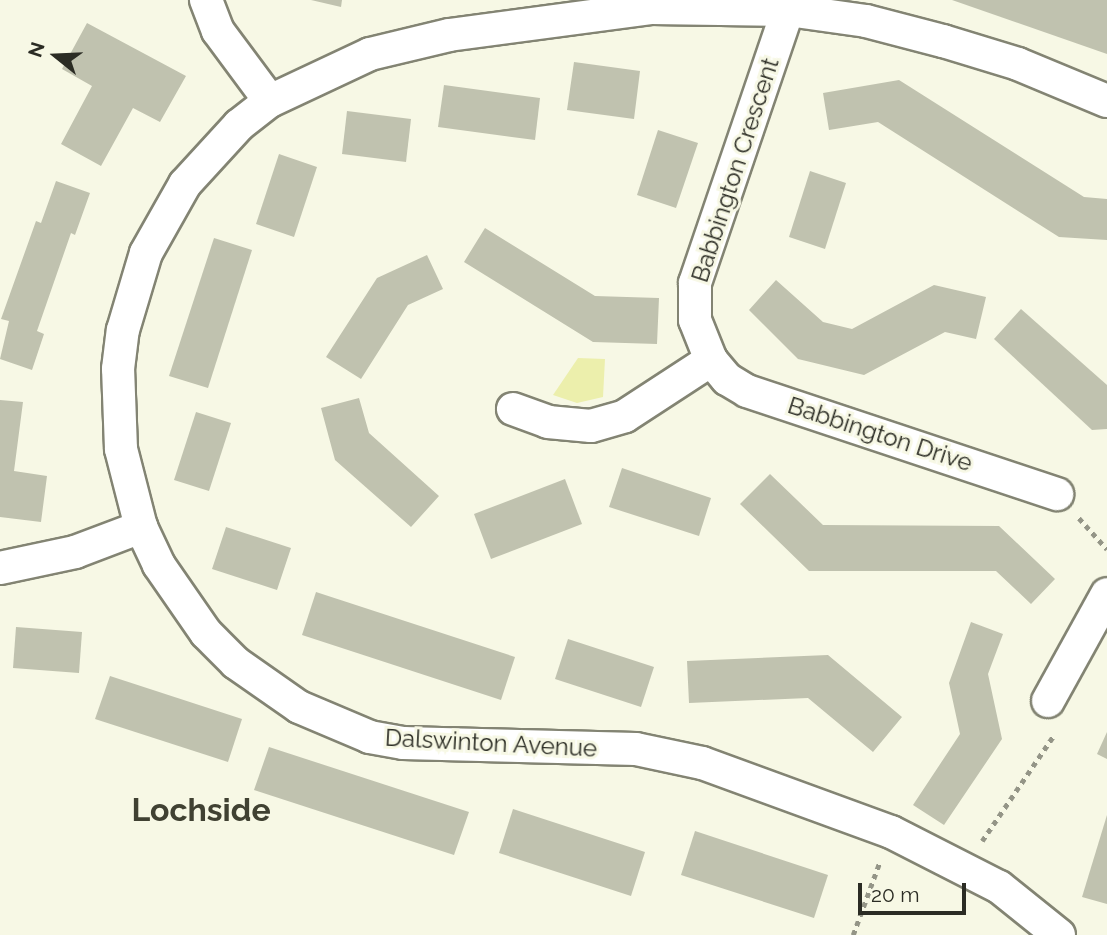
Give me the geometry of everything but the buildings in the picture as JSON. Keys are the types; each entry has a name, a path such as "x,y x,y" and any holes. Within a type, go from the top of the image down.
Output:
{"street":[{"path":"206,0 218,31 270,101"},
{"name":"Dalswinton Avenue","path":"1059,935 1010,894 964,867 891,832 702,763 636,750 403,743 334,724 266,687 206,633 173,588 141,527 121,449 117,409 121,343 133,290 146,253 185,184 239,125 270,101 370,54 449,35 652,8 788,10 866,22 943,41 1018,64 1107,102"},
{"name":"Babbington Crescent","path":"711,360 695,320 695,284 788,10"},
{"path":"513,409 548,422 591,426 625,416 711,360"},
{"name":"Babbington Drive","path":"711,360 727,379 747,391 1058,494"},
{"path":"0,568 75,552 141,527"},
{"path":"1048,701 1107,594"}],"path":[{"path":"1058,494 1107,549"},
{"path":"964,867 1054,734 1048,701"},
{"path":"853,935 891,832"}],"green space":[{"path":"578,358 605,359 603,397 577,403 553,395"}],"district":[{"name":"Lochside","path":"201,810"}]}
